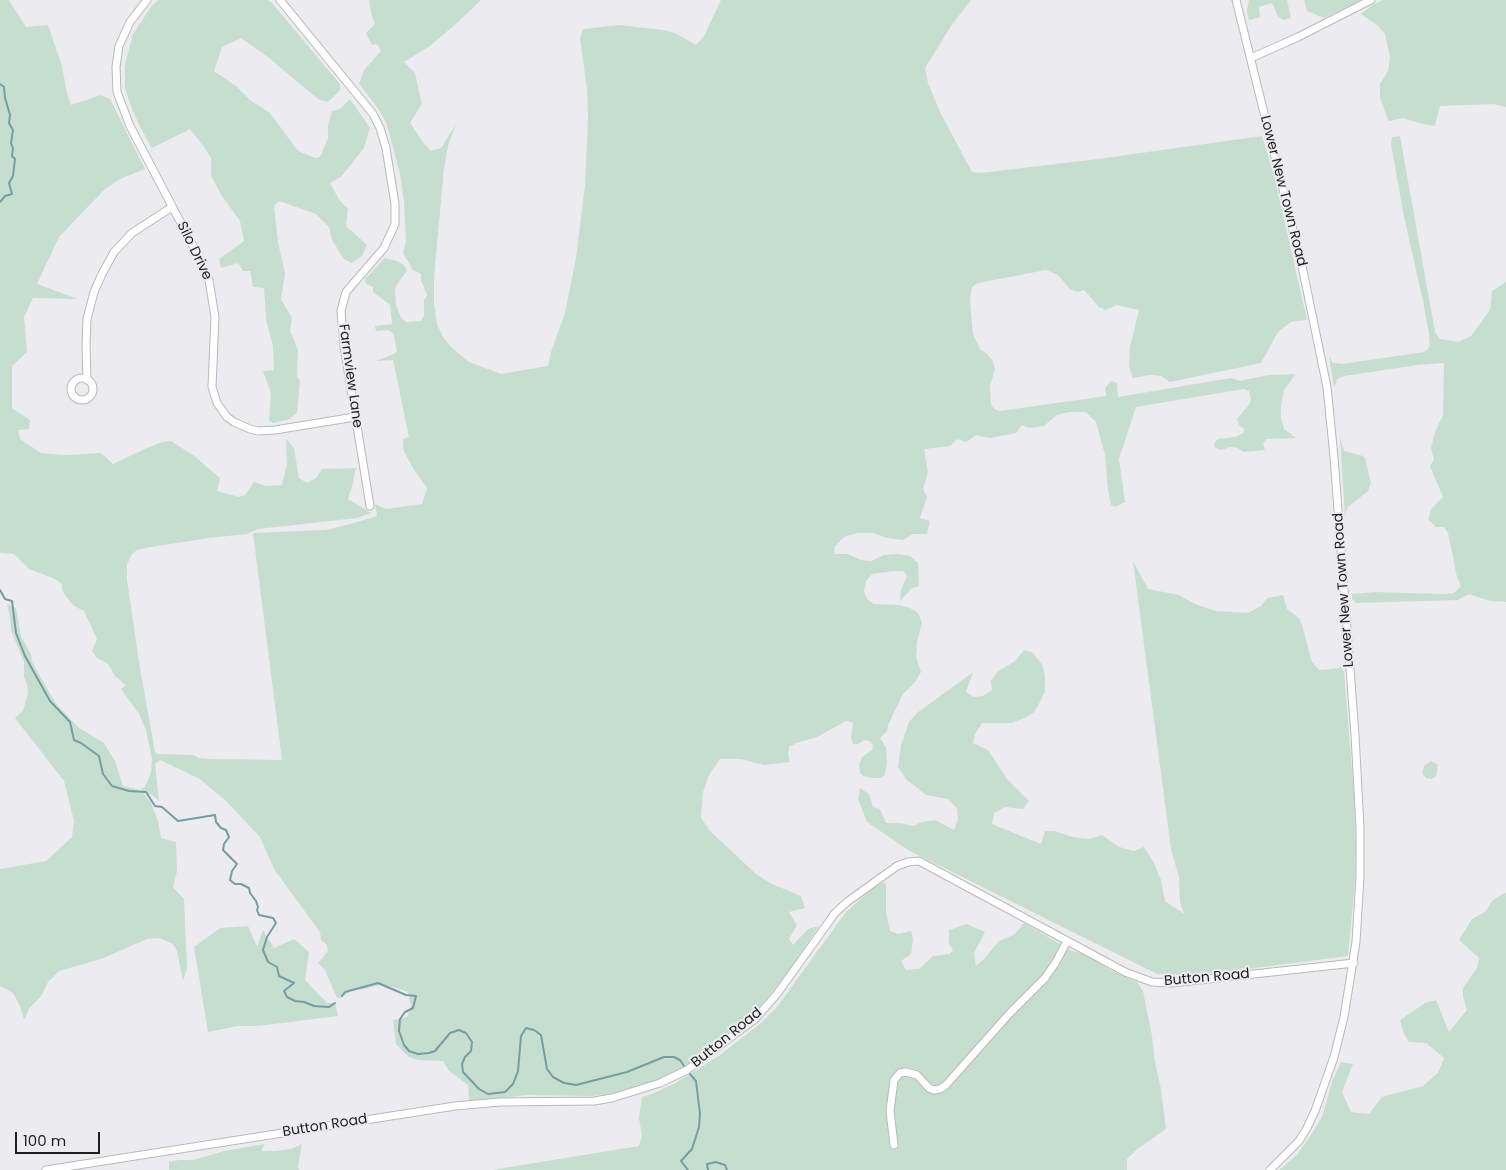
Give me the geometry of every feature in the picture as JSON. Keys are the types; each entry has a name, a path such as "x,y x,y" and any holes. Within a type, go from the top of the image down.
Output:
{"street":[{"name":"Silo Drive","path":"147,0 130,22 119,46 116,67 117,92 130,126 205,269 212,291 215,317 212,387 217,403 234,422 258,431 355,417"},
{"name":"Farmview Lane","path":"280,0 373,114 380,128 386,148 395,204 395,224 384,248 350,285 341,311 341,323 370,506"},
{"name":"Lower New Town Road","path":"1236,0 1319,342 1327,387 1332,428 1359,808 1360,878 1356,942 1344,1017 1334,1057 1315,1111 1299,1141 1270,1170"},
{"path":"1251,58 1298,37 1371,0"},
{"path":"88,380 86,344 88,319 94,292 102,274 114,252 132,233 172,206"},
{"name":"Button Road","path":"46,1170 454,1106 500,1102 594,1101 612,1098 660,1082 687,1070 755,1019 777,994 835,913 846,902 897,866 908,862 920,861 1125,972 1152,982 1172,983 1354,963"},
{"path":"894,1144 890,1110 894,1080 900,1073 906,1072 917,1076 929,1088 940,1090 1009,1014 1045,978 1067,941"}],"green space":[{"path":"0,0 9,0 26,27 48,25 62,66 71,105 101,95 110,99 145,169 120,179 104,190 59,237 37,284 78,299 33,298 24,317 27,352 12,366 12,408 30,420 29,429 18,430 20,439 41,453 65,455 101,453 113,464 162,442 171,441 193,455 220,478 217,491 239,497 245,495 254,482 266,486 282,485 287,464 286,439 294,448 299,478 307,483 316,478 322,469 356,468 348,499 371,513 357,518 258,529 247,534 151,547 137,550 132,554 127,564 127,580 140,668 155,752 158,754 193,755 209,759 282,760 253,533 326,530 354,523 377,516 375,504 386,509 422,504 427,488 414,470 403,449 403,439 409,437 393,360 376,361 397,351 393,333 388,330 376,331 375,326 392,324 390,305 373,292 373,287 366,284 365,279 385,258 404,265 407,271 395,289 396,305 401,318 406,322 421,321 424,316 424,300 427,295 421,280 421,274 413,270 403,253 406,241 404,201 400,174 392,143 386,122 359,84 364,70 381,51 377,44 372,45 366,33 375,24 369,0 481,0 430,46 404,62 415,73 422,104 410,123 423,142 431,151 441,148 456,124 448,146 444,168 434,277 434,304 437,324 443,337 451,347 469,362 501,374 548,366 565,313 576,258 585,185 588,117 587,89 580,38 583,29 620,25 663,30 677,34 696,45 704,36 721,0 971,0 951,26 925,68 928,83 940,112 972,172 981,173 1098,159 1262,136 1274,175 1307,320 1291,322 1278,332 1261,363 1170,382 1161,376 1150,375 1133,378 1129,367 1130,347 1139,310 1117,305 1105,310 1099,307 1084,290 1078,292 1070,289 1058,275 1046,270 978,283 972,287 970,299 973,334 980,349 993,361 995,369 990,386 991,404 994,409 1000,411 1106,396 1105,388 1111,381 1117,383 1118,397 1231,378 1240,381 1268,375 1296,374 1284,390 1281,418 1284,429 1296,438 1266,439 1263,444 1265,450 1243,452 1238,448 1230,447 1221,450 1215,448 1214,443 1218,439 1235,437 1244,433 1244,429 1239,425 1237,419 1249,405 1251,399 1249,391 1244,389 1136,407 1119,459 1125,502 1115,507 1111,505 1105,455 1096,422 1086,412 1069,412 1057,415 1044,426 1029,428 1022,425 1016,433 990,438 976,435 966,442 957,439 950,446 924,449 928,472 923,489 927,497 920,518 930,521 927,534 913,534 903,540 887,538 873,533 857,533 844,537 835,546 834,554 847,554 861,560 871,561 884,555 898,554 910,556 918,563 919,586 912,588 900,601 901,590 907,576 903,571 872,574 866,581 864,591 867,599 874,604 899,605 910,608 918,613 922,622 917,642 916,657 921,672 915,682 903,694 887,731 880,738 886,747 887,763 885,775 880,778 871,778 860,773 859,765 862,757 872,750 873,746 871,742 865,740 858,744 853,744 851,738 853,723 846,721 817,737 789,747 790,762 764,765 741,759 720,759 709,775 703,792 701,818 710,831 757,875 772,884 801,896 805,908 789,912 797,925 789,939 793,945 808,929 819,926 787,974 754,1014 739,1028 685,1067 660,1080 613,1093 592,1096 526,1095 469,1102 468,1085 449,1071 443,1061 418,1060 409,1057 396,1044 393,1020 407,1017 411,1007 408,992 379,985 352,990 341,998 337,998 325,970 318,963 328,951 327,945 321,940 320,932 274,869 260,837 225,800 200,779 160,760 155,764 159,801 152,795 142,791 151,803 158,821 161,838 176,842 177,871 173,887 184,899 187,968 183,981 177,951 173,944 159,938 147,939 101,959 59,971 48,982 42,995 29,1009 24,1020 20,1006 13,993 0,986 0,869 46,861 72,837 74,821 64,781 15,718 23,711 28,693 24,677 24,662 11,630 7,604 16,608 21,636 31,654 32,662 52,697 79,728 104,743 115,761 123,786 141,790 146,785 151,772 152,759 146,730 139,714 121,689 126,685 115,676 108,664 97,658 92,651 97,639 84,611 74,606 62,590 62,584 55,579 29,569 14,554 0,553"},
{"path":"158,0 268,0 272,3 340,84 340,90 328,102 318,99 268,57 241,38 222,47 214,71 236,86 250,100 270,113 298,151 315,158 320,157 328,138 328,125 332,111 340,109 350,99 370,128 364,148 341,177 330,183 340,201 348,209 346,226 367,245 362,256 352,263 344,259 332,240 329,227 316,214 279,201 274,206 278,242 285,274 281,299 292,318 290,331 298,350 297,377 300,380 297,412 290,419 273,423 269,421 271,393 263,371 274,370 273,346 266,319 264,288 253,287 250,271 243,271 238,263 221,268 219,259 244,241 240,221 222,196 211,176 211,158 190,129 152,148 140,127 125,88 125,64 133,34"},
{"path":"1249,0 1287,0 1291,18 1283,20 1278,16 1272,3 1259,7 1260,17 1249,20 1247,11"},
{"path":"1304,0 1364,0 1324,18 1307,11"},
{"path":"1383,0 1506,0 1506,107 1493,104 1440,106 1435,126 1403,118 1388,120 1380,97 1380,84 1388,71 1390,58 1385,34 1377,25 1361,14"},
{"path":"1400,136 1435,332 1440,339 1458,342 1471,336 1490,310 1492,291 1506,282 1506,602 1490,601 1469,594 1458,600 1356,603 1352,599 1352,594 1375,592 1454,593 1461,586 1457,577 1448,533 1444,527 1436,527 1428,519 1432,508 1443,497 1430,466 1434,459 1431,448 1435,432 1443,415 1444,363 1417,365 1345,376 1337,379 1334,388 1329,356 1333,363 1342,364 1424,352 1430,346 1423,301 1404,217 1391,144 1392,137"},
{"path":"1340,437 1344,451 1365,458 1371,483 1368,491 1349,506 1345,516"},
{"path":"1133,561 1148,589 1179,595 1195,604 1216,611 1248,613 1261,606 1267,598 1283,595 1287,609 1299,618 1312,662 1319,670 1341,667 1344,672 1354,794 1356,847 1348,956 1224,972 1184,975 1157,974 908,850 867,822 858,799 860,788 869,794 873,807 880,809 886,823 901,823 913,826 935,820 954,830 958,820 957,808 948,799 926,795 906,779 898,767 901,745 909,722 917,713 973,672 966,692 974,697 983,696 992,690 991,681 997,672 1015,661 1024,650 1033,653 1043,666 1045,691 1040,702 1034,712 1025,718 1011,723 982,723 975,734 973,743 988,750 1007,779 1029,801 1023,809 1005,807 994,813 992,824 1041,844 1045,831 1055,831 1072,837 1089,839 1102,835 1119,847 1134,851 1144,847 1153,861 1161,880 1165,901 1184,914 1180,901 1179,877 1171,849"},
{"path":"1431,761 1438,765 1436,776 1432,779 1426,778 1422,773 1424,766"},
{"path":"879,883 886,883 886,912 890,931 898,934 911,931 913,939 911,954 901,961 906,970 919,969 933,956 950,954 953,950 949,944 949,930 967,924 985,932 974,953 976,966 999,941 1014,935 1024,923 1072,951 1087,955 1110,970 1137,982 1143,991 1152,1036 1166,1129 1136,1150 1127,1159 1127,1170 492,1170 639,1146 642,1135 639,1118 642,1097 676,1083 720,1055 761,1023 777,1007 846,912"},
{"path":"1506,893 1506,1170 1279,1170 1297,1155 1322,1117 1332,1082 1341,1062 1353,1064 1342,1092 1351,1112 1369,1114 1382,1097 1423,1086 1438,1073 1444,1058 1426,1043 1409,1042 1404,1034 1400,1020 1425,1003 1436,1000 1449,1032 1467,1010 1463,988 1477,968 1479,958 1459,940 1472,919 1485,912 1492,901"},
{"path":"248,926 257,947 263,930 274,948 294,939 309,952 305,980 327,1003 335,1003 338,1016 258,1026 237,1026 208,1032 194,947 220,928"},
{"path":"265,1144 261,1151 291,1149 302,1144 299,1170 169,1170 169,1162 194,1160 224,1151"}],"waterway":[{"path":"0,84 4,87 10,115 9,123 13,130 12,156 15,159 13,176 9,183 12,194 5,196 0,202"},
{"path":"0,590 5,599 12,601 16,633 25,656 50,701 70,722 74,740 99,756 103,774 112,786 129,791 146,792 155,806 162,807 178,821 215,815 216,822 221,828 226,830 229,837 224,844 223,850 237,864 232,871 230,880 235,884 241,884 249,888 256,901 259,915 273,918 276,923 267,937 263,950 268,962 277,967 279,976 294,983 284,991 287,997 314,1006 329,1007 335,1003"},
{"path":"342,996 345,992 378,983 406,995 416,996 413,1008 405,1012 400,1019 399,1031 404,1045 409,1051 418,1054 429,1053 435,1051 450,1033 459,1030 466,1033 472,1042 471,1051 465,1057 462,1064 463,1072 479,1089 488,1094 505,1092 513,1084 518,1071 521,1036 526,1028 534,1030 541,1035 547,1069 553,1077 564,1083 576,1085 627,1072 664,1057 674,1057 680,1060 684,1066"},
{"path":"688,1170 681,1161 692,1149 699,1127 700,1114 696,1081 690,1074"},
{"path":"708,1170 707,1164 716,1162 725,1165 727,1170"}]}
